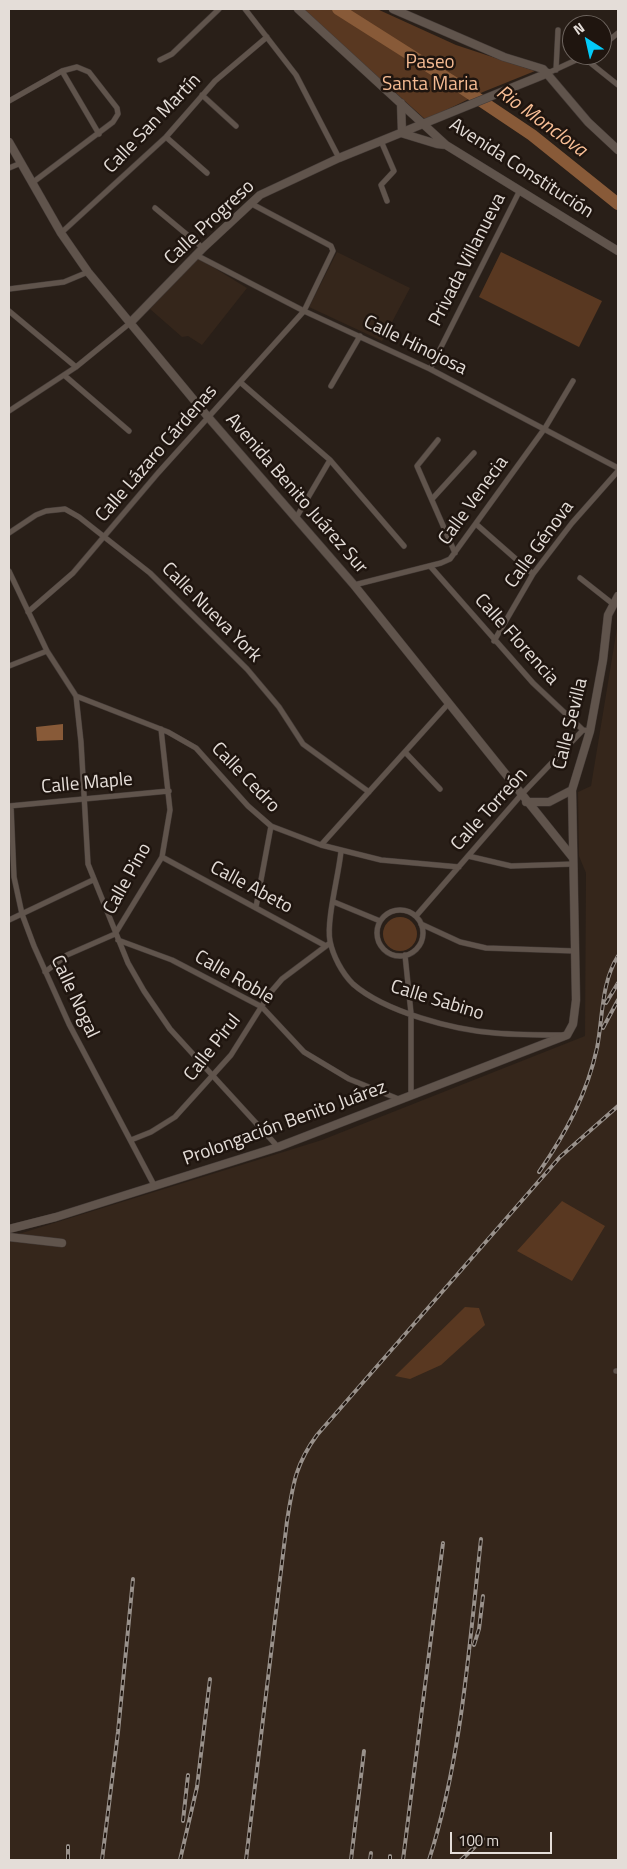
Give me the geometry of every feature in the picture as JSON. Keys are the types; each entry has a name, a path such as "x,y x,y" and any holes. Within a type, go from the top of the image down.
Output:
{"street":[{"path":"160,60 172,54 219,9"},
{"path":"245,9 267,36 300,83 339,158"},
{"name":"Avenida Constitución","path":"298,9 446,145 618,251"},
{"path":"394,9 504,57 540,67 548,73 588,122 618,150"},
{"path":"411,16 417,9"},
{"path":"556,70 558,30"},
{"name":"Calle San Martín","path":"61,233 166,137 202,95 267,36"},
{"path":"548,73 566,65"},
{"path":"595,65 618,85"},
{"path":"9,101 73,67 83,68 113,100 118,114 115,120 99,134 32,183"},
{"path":"62,72 99,134"},
{"name":"Calle Progreso","path":"9,411 64,375 130,323 250,203 276,186 339,158 548,73"},
{"path":"202,95 236,126"},
{"path":"401,102 401,133 446,145"},
{"path":"166,137 207,173"},
{"path":"381,141 394,171 381,185 387,201"},
{"name":"Avenida Benito Juárez Sur","path":"9,142 61,233 88,272 208,417 354,584 574,861"},
{"path":"9,168 21,163"},
{"name":"Privada Villanueva","path":"430,370 520,190"},
{"name":"Calle Lázaro Cárdenas","path":"28,612 73,574 208,417 304,311 333,249 326,242 250,203"},
{"path":"155,208 203,248"},
{"name":"Calle Hinojosa","path":"196,255 304,311 360,336 545,428 618,470"},
{"path":"9,289 64,282 88,272"},
{"path":"9,311 76,366"},
{"path":"331,386 360,336"},
{"path":"64,375 129,431"},
{"name":"Calle Venecia","path":"354,584 446,562 455,553 545,428 573,381"},
{"path":"240,382 330,460 404,546"},
{"path":"438,440 417,466 455,553"},
{"path":"432,498 474,454"},
{"path":"296,518 330,460"},
{"name":"Calle Génova","path":"494,641 533,574 572,523 618,470"},
{"name":"Calle Nueva York","path":"9,534 36,514 46,511 65,509 79,517 164,586 247,669 279,707 303,744 369,792"},
{"path":"476,524 533,574"},
{"name":"Calle Florencia","path":"430,566 494,641 545,695 587,730"},
{"path":"9,571 48,651 76,696 87,858 93,880 115,934 144,991 170,1029 278,1147"},
{"path":"580,578 613,604"},
{"name":"Calle Sevilla","path":"574,861 572,790 603,660 606,623 618,596"},
{"path":"9,666 48,651"},
{"name":"Calle Cedro","path":"76,696 174,734 201,753 248,806 271,826 341,851 414,864 459,867"},
{"path":"321,845 448,704"},
{"name":"Calle Pino","path":"45,972 68,955 115,934 162,857 169,826 168,791 161,729"},
{"name":"Calle Torreón","path":"416,916 468,856 587,730"},
{"path":"405,752 440,790"},
{"path":"524,798 549,802 572,790"},
{"name":"Calle Maple","path":"10,806 168,791"},
{"name":"Calle Nogal","path":"10,806 13,867 22,914 45,972 77,1039 155,1186"},
{"path":"256,907 271,826"},
{"name":"Calle Sabino","path":"341,851 328,944 352,983 377,999 411,1013 454,1026 494,1033 567,1035"},
{"path":"468,856 511,866 574,861 575,1012 573,1024 567,1035"},
{"name":"Calle Abeto","path":"162,857 328,944"},
{"path":"9,920 93,880"},
{"path":"334,902 380,921"},
{"path":"393,911 410,912 416,916 421,924 423,933 421,942 413,952 405,955 391,954 383,949 377,932 380,921 393,911"},
{"path":"421,924 460,942 486,948 575,950"},
{"name":"Calle Roble","path":"118,940 172,960 262,1007 304,1052 350,1079 402,1100"},
{"name":"Calle Pirul","path":"131,1140 151,1132 175,1117 237,1047 282,979 315,957 328,944"},
{"path":"405,955 411,1013 411,1097"},
{"name":"Prolongación Benito Juárez","path":"9,1229 278,1147 567,1035"},
{"path":"9,1237 62,1243"}],"shaded area":[{"path":"337,252 410,288 382,341 309,307"},
{"path":"198,258 247,288 202,345 188,336 182,337 150,309"},
{"path":"618,622 618,1860 9,1860 9,1237 322,1140 585,1036 586,873 579,856 578,792 591,786"},
{"path":"63,724 63,740 37,741 36,727"}],"green space":[{"name":"Paseo Santa Maria","path":"302,9 377,9 456,45 535,71 483,92 426,120"},
{"path":"501,252 602,301 579,347 479,297"},
{"path":"400,917 412,922 417,934 412,946 400,951 388,946 383,934 388,922"},
{"path":"562,1201 605,1226 572,1281 517,1251"},
{"path":"465,1307 479,1308 485,1325 441,1365 410,1379 395,1376"}],"waterway":[{"name":"Rio Monclova","path":"338,9 532,135 618,204"}],"railway":[{"path":"539,1172 567,1128 588,1081 597,1048 605,989 612,966 618,956"},
{"path":"606,1003 618,983"},
{"path":"603,1028 618,1000"},
{"path":"246,1860 287,1521 293,1486 299,1466 317,1435 560,1157 618,1106"},
{"path":"429,1860 440,1821 457,1742 481,1539"},
{"path":"403,1860 443,1543"},
{"path":"102,1860 118,1732 133,1579"},
{"path":"474,1645 479,1629 483,1596"},
{"path":"180,1860 197,1787 210,1679"},
{"path":"351,1860 364,1751"},
{"path":"183,1821 188,1775"},
{"path":"461,1860 483,1839"},
{"path":"68,1846 68,1860"},
{"path":"370,1860 371,1853"}]}
